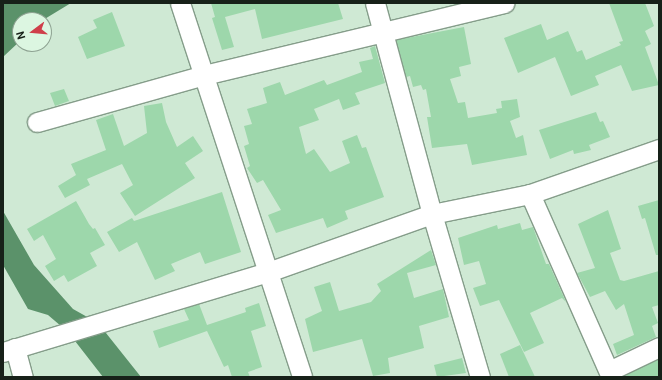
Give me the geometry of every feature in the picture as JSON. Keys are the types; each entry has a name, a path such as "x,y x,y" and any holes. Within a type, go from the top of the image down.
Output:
{"street":[{"path":"180,3 302,377"},
{"path":"376,3 432,214 480,377"},
{"path":"37,122 204,75 504,3"},
{"path":"23,377 9,350 268,272 432,214 530,194 659,150"},
{"path":"530,194 610,374 659,347"}],"shaded area":[{"path":"71,3 52,15 52,12 12,12 12,49 3,57 3,4"},
{"path":"3,211 34,265 73,309 98,323 141,377 103,377 68,332 48,315 28,309 3,265"}],"building":[{"path":"211,3 338,3 343,19 262,39 255,9 225,17 234,47 222,50 212,18 215,17"},
{"path":"609,3 645,3 654,26 645,31 651,44 645,47 659,85 632,91 621,65 595,76 599,85 571,96 555,57 518,73 504,38 541,24 547,40 568,31 577,52 582,50 586,60 621,45 619,42 623,41"},
{"path":"112,12 125,46 87,59 78,37 97,28 93,20"},
{"path":"464,27 471,64 459,67 461,76 450,79 458,103 465,102 468,118 497,113 496,109 502,108 501,101 517,99 520,117 510,121 516,138 523,135 527,155 472,165 467,144 432,148 427,117 431,117 426,89 423,90 421,85 413,87 410,76 406,77 396,40"},
{"path":"375,46 385,83 355,93 360,104 343,110 339,99 314,109 319,120 299,127 306,154 314,149 330,172 350,163 342,141 357,135 362,148 366,147 384,197 345,211 348,219 327,228 323,218 276,233 268,215 281,210 263,180 257,183 247,168 250,166 244,146 249,144 244,126 252,124 247,109 267,103 263,88 280,82 285,95 324,80 327,85 362,72 359,62 373,59 370,48"},
{"path":"64,89 69,101 55,106 50,93"},
{"path":"162,103 166,122 177,147 193,136 203,151 185,163 195,178 135,216 120,193 133,185 122,164 87,179 90,185 65,198 58,186 76,175 71,164 106,150 96,120 113,114 124,146 147,133 144,106"},
{"path":"596,112 600,122 603,121 610,137 589,145 591,150 574,154 573,150 550,159 539,130"},
{"path":"222,192 241,252 205,264 200,252 171,264 175,271 155,280 137,242 119,252 107,232 132,218 134,221"},
{"path":"659,200 659,255 656,255 645,218 642,219 638,206"},
{"path":"76,201 89,224 93,229 95,228 105,245 90,253 97,266 68,282 64,275 54,281 45,266 56,259 43,235 34,241 27,229"},
{"path":"608,210 621,249 610,253 620,280 624,281 659,271 659,305 652,307 658,323 652,326 656,337 617,355 613,344 634,335 624,304 616,310 605,291 590,297 577,273 595,268 578,224"},
{"path":"520,223 522,230 533,227 546,264 549,264 566,302 562,298 530,313 544,343 524,352 499,300 480,306 473,288 486,284 479,261 464,265 458,238 497,225 498,229"},
{"path":"431,250 436,265 407,273 414,298 443,289 449,317 419,326 424,348 388,358 390,373 373,376 362,339 313,352 305,319 322,311 314,287 330,282 339,311 371,302 381,291 377,284"},
{"path":"259,303 266,326 251,331 262,367 248,372 250,377 232,377 228,365 224,367 207,331 159,348 153,331 189,320 184,309 199,304 207,325 246,312 245,308"},
{"path":"520,345 535,377 509,377 500,354"},
{"path":"462,358 466,373 437,377 434,365"},
{"path":"659,359 659,377 627,377 626,375"}]}
